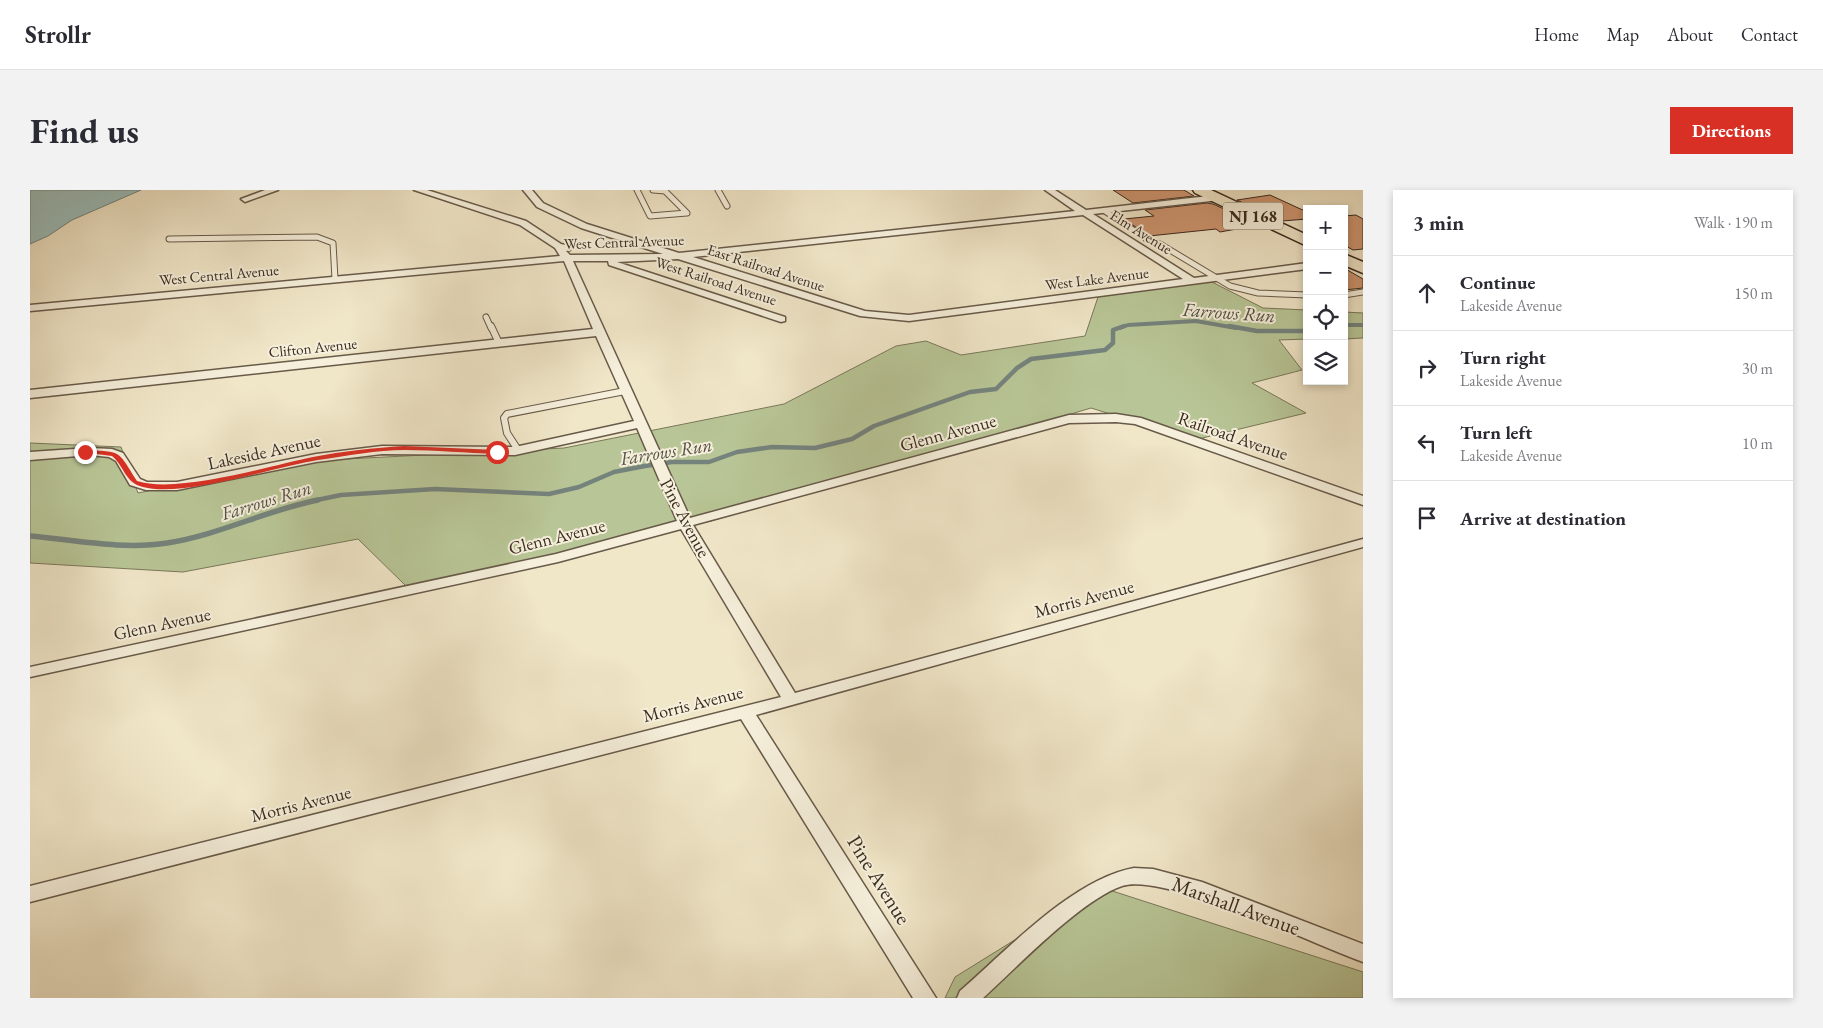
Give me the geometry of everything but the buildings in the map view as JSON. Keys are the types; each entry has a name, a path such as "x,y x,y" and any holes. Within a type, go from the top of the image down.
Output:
{"main road":[{"name":"NJ 168","path":"1208,192 1303,238"},
{"path":"1348,261 1363,268"}],"street":[{"path":"245,199 274,190"},
{"name":"West Railroad Avenue","path":"418,190 523,223 558,246 781,318"},
{"name":"East Railroad Avenue","path":"527,190 540,205 576,222 839,307 864,314 891,318"},
{"name":"Elm Avenue","path":"1049,190 1192,281"},
{"name":"West Central Avenue","path":"30,308 567,258 599,259 680,256 1105,211 1208,192"},
{"name":"Pine Avenue","path":"558,246 567,258 639,424 685,523 791,700"},
{"name":"West Lake Avenue","path":"891,318 908,318 1303,267"},
{"name":"Clifton Avenue","path":"30,394 599,332"},
{"name":"Railroad Avenue","path":"1088,418 1116,418 1137,421 1363,501"},
{"name":"Glenn Avenue","path":"30,672 558,558 1069,419 1088,418"},
{"name":"Lakeside Avenue","path":"30,456 94,452 114,454 120,459 135,482 146,486 167,487 209,481 316,458 382,450 518,450 639,424"},
{"name":"Morris Avenue","path":"30,894 791,700 1363,543"},
{"name":"Pine Avenue","path":"745,712 925,998"},
{"name":"Marshall Avenue","path":"968,998 1075,903 1117,879 1134,876 1154,877 1202,890 1363,953"}],"lane":[{"path":"637,190 650,216 687,213 665,191 653,190"},
{"path":"718,190 727,206"},
{"path":"1105,211 1148,240 1160,244 1216,278 1242,290 1303,295"},
{"path":"169,239 317,237 333,243 335,280"},
{"path":"1130,242 1148,240"},
{"path":"1348,294 1363,292"},
{"path":"486,317 498,343"},
{"path":"518,450 506,433 504,418 506,414 625,392"}],"green space":[{"path":"1210,281 1263,308 1303,310 1303,339 1279,340 1302,370 1252,383 1306,413 1194,440 1091,408 711,521 406,586 358,539 183,572 30,563 30,443 121,447 138,493 286,462 564,448 784,404 896,346 926,341 961,355 1085,336 1099,294"},
{"path":"1348,312 1363,313 1363,338 1348,339"},
{"path":"1100,887 1363,972 1363,998 945,998 955,977"}],"water":[{"path":"30,190 141,190 72,220 48,236 30,244"}],"waterway":[{"name":"Farrows Run","path":"1120,328 1128,325 1196,321 1236,328"},
{"name":"Farrows Run","path":"1348,325 1363,325"},
{"name":"Farrows Run","path":"312,501 341,495 435,489 549,494 579,487 614,472 645,466 672,462 709,462 737,452 772,447 815,448 852,439 874,426 970,392 996,389 1017,368 1031,359 1105,350 1113,343 1113,330 1124,326"},
{"name":"Farrows Run","path":"1229,326 1257,331 1303,331"},
{"name":"Farrows Run","path":"30,536 116,545 167,543 205,534 299,504 318,500"}],"route":[{"path":"85,452 102,452 118,455 135,482 146,486 167,487 201,483 316,458 350,453 404,448 497,452"}]}
